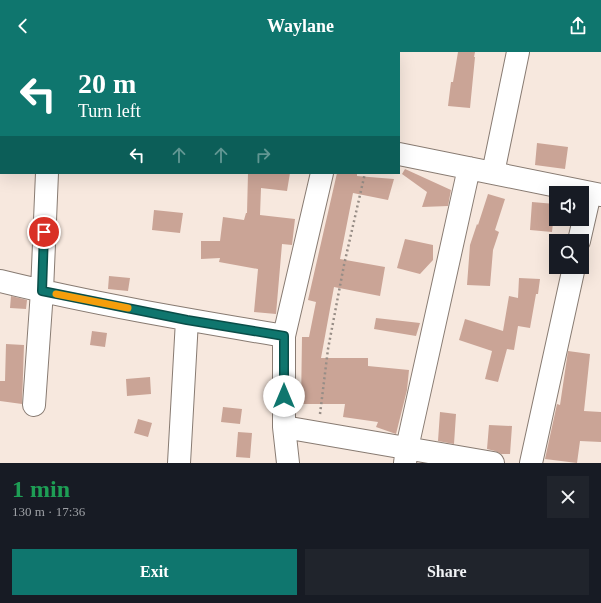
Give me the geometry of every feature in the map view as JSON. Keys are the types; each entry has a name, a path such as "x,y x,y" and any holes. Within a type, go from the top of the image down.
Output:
{"street":[{"path":"493,173 518,52"},
{"path":"400,154 595,194 581,234"},
{"path":"406,456 469,168"},
{"path":"34,404 42,291 47,174"},
{"path":"288,463 284,427 284,336 322,174"},
{"path":"531,463 572,274"},
{"path":"0,281 42,291 187,320 284,336"},
{"path":"178,463 187,320"},
{"path":"284,427 317,432 406,456 493,463"}],"path":[{"path":"317,432 328,349 344,265 365,174"}],"building":[{"path":"458,52 475,52 470,108 448,106 451,82 453,82"},
{"path":"537,143 568,147 565,169 535,165"},
{"path":"405,169 451,190 448,206 422,207 427,192 402,174"},
{"path":"248,174 290,174 287,191 261,188 260,215 295,219 292,245 282,244 276,314 254,312 258,269 219,262 220,258 201,259 201,241 220,241 223,217 244,220 247,213"},
{"path":"337,174 357,174 357,176 394,179 388,200 353,193 340,259 385,267 380,296 334,287 321,358 368,358 368,366 409,370 407,390 396,434 376,427 378,422 343,417 345,404 301,404 302,337 309,337 316,302 308,300"},
{"path":"488,194 505,199 495,230 499,232 493,250 490,286 467,285 470,245"},
{"path":"532,202 549,203 549,226 553,226 552,232 530,230"},
{"path":"154,210 183,213 180,233 152,230"},
{"path":"405,239 433,245 433,260 420,274 397,268"},
{"path":"109,276 130,278 128,291 108,289"},
{"path":"519,278 540,279 530,328 518,326 514,350 507,349 498,382 485,379 492,351 459,340 465,319 503,331 509,296 518,298"},
{"path":"11,296 27,300 26,309 10,308"},
{"path":"376,318 420,323 416,336 374,329"},
{"path":"92,331 107,333 105,347 90,345"},
{"path":"6,344 24,345 22,404 0,401 0,381 5,381"},
{"path":"568,351 590,354 584,411 601,412 601,442 580,441 577,463 545,459 557,404 560,405"},
{"path":"150,377 151,394 127,396 126,379"},
{"path":"223,407 242,409 240,424 221,422"},
{"path":"440,412 456,414 454,444 438,441"},
{"path":"138,419 152,423 148,437 134,433"},
{"path":"489,425 512,426 510,454 501,454 487,449"},
{"path":"238,432 252,433 250,458 236,457"}],"slow traffic":[{"path":"56,294 128,308"}],"route":[{"path":"44,232 42,291 187,320 284,336 284,396"}]}
